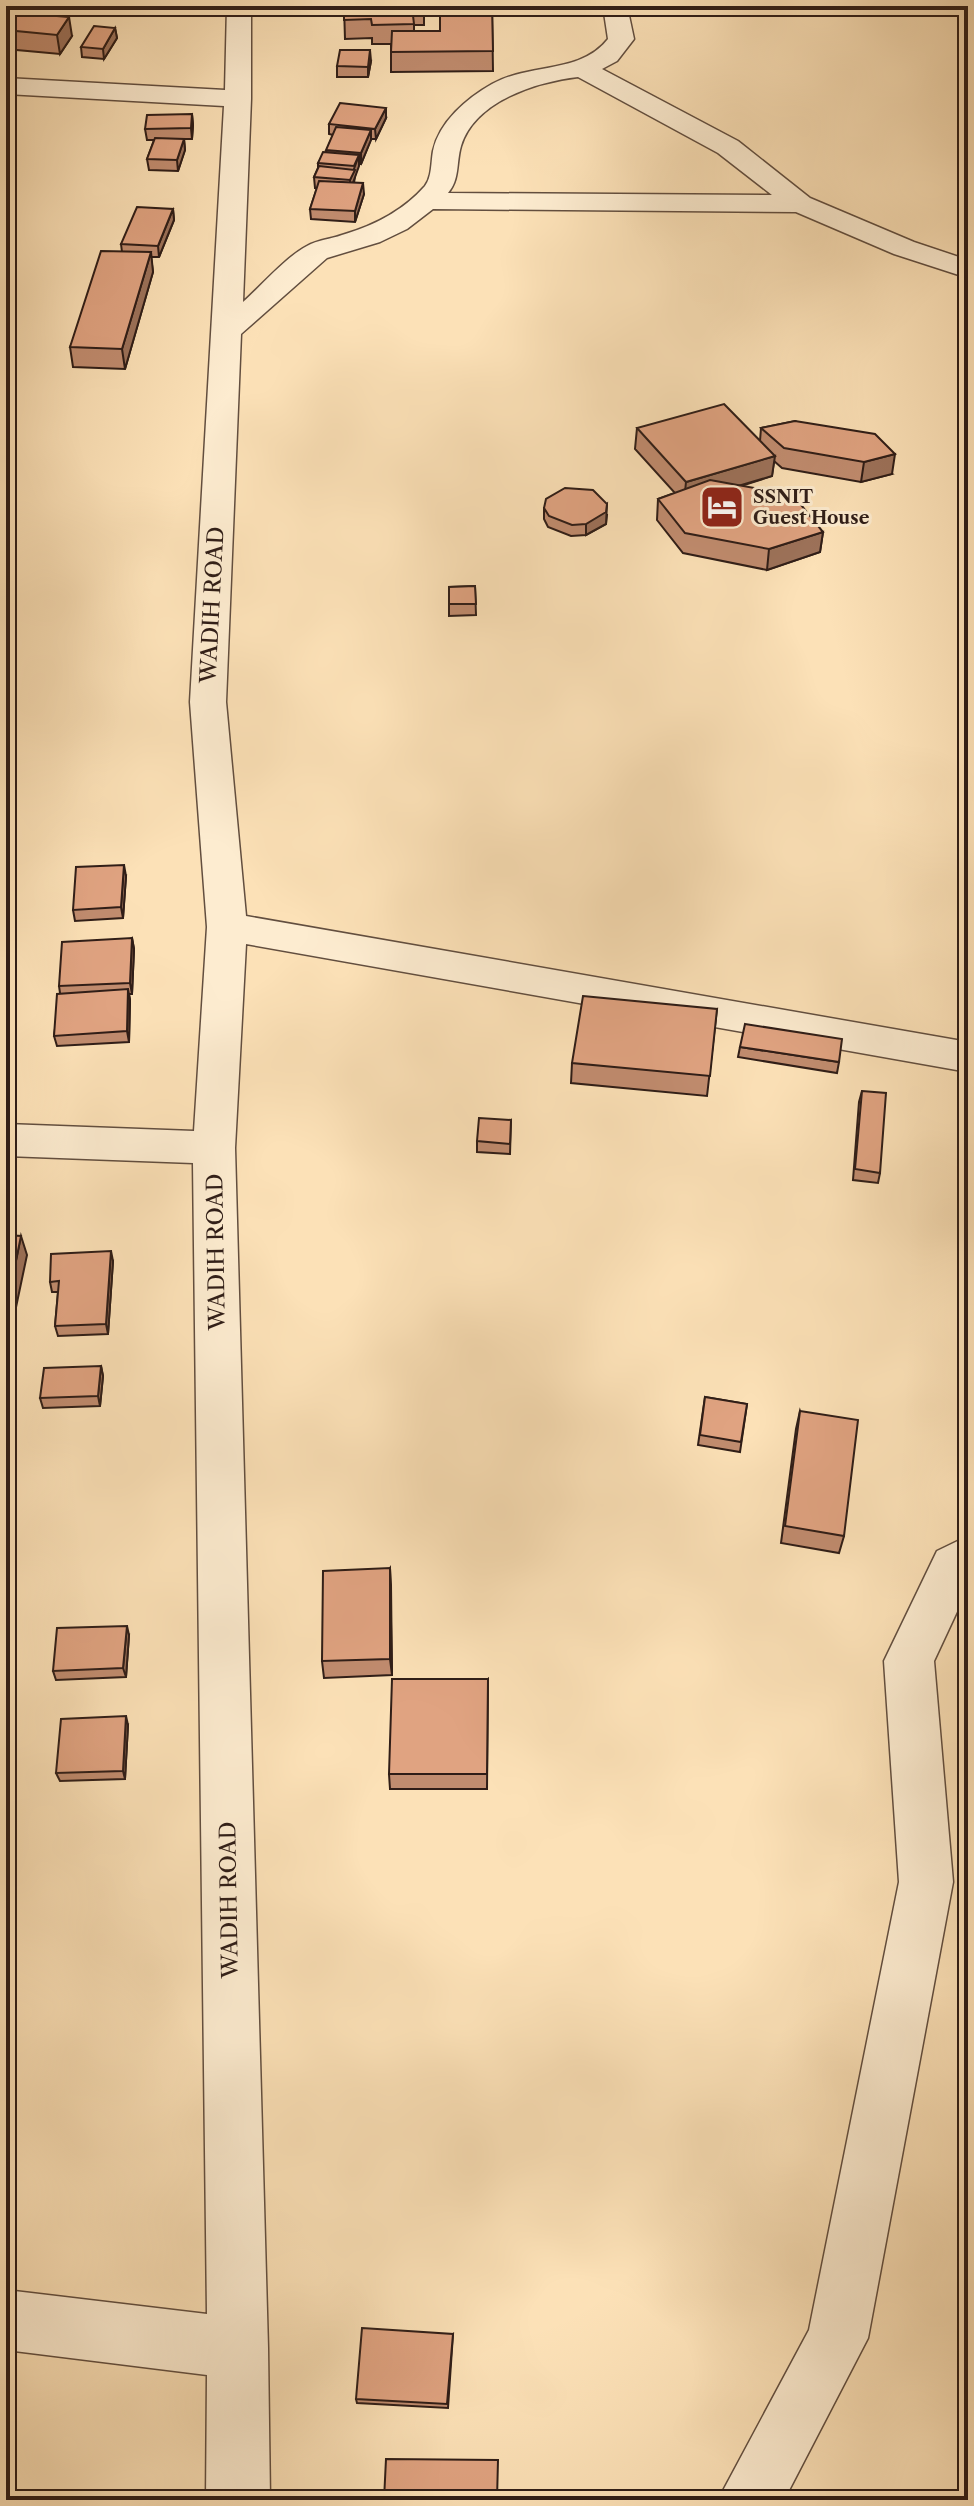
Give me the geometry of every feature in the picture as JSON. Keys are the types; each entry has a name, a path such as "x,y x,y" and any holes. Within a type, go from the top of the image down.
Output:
{"street":[{"name":"WADIH ROAD","path":"238,2500 238,2348 214,1148 227,927 208,702 238,99 239,6"},
{"path":"224,334 317,252 370,236 397,223 426,201 442,183 447,147 458,123 501,89 542,74 582,69 608,56 621,39 615,6"},
{"path":"582,69 728,147 800,204 904,248 968,269"},
{"path":"8,85 238,99"},
{"path":"426,201 800,204"},
{"path":"227,927 968,1057"},
{"path":"6,1140 214,1148"},
{"path":"750,2500 838,2338 926,1882 909,1661 954,1566 968,1558"},
{"path":"6,2320 238,2348"}],"building":[{"path":"6,6 24,6 19,13 69,17 57,35 6,30"},
{"path":"344,6 423,6 412,7 414,24 372,25 371,19 344,20"},
{"path":"440,6 492,6 493,51 391,52 392,31 440,31"},
{"path":"94,26 115,28 103,49 81,47"},
{"path":"340,50 370,50 368,67 337,66"},
{"path":"340,103 386,108 375,129 329,124"},
{"path":"192,114 191,128 145,129 147,115"},
{"path":"336,127 371,130 361,153 326,150"},
{"path":"155,138 184,139 177,160 147,159"},
{"path":"323,152 359,155 354,166 318,163"},
{"path":"319,166 355,170 350,180 314,177"},
{"path":"319,181 363,183 355,211 310,209"},
{"path":"137,207 173,209 158,246 121,244"},
{"path":"101,251 151,252 122,349 70,347"},
{"path":"724,404 775,456 686,482 637,428"},
{"path":"795,421 875,434 895,454 864,462 784,448 761,428"},
{"path":"710,480 793,495 823,532 769,549 685,533 658,499"},
{"path":"565,488 593,490 607,504 606,512 586,524 572,525 549,516 544,508 546,499"},
{"path":"475,586 476,604 449,604 449,587"},
{"path":"124,865 121,907 73,910 76,867"},
{"path":"132,938 130,983 59,986 62,942"},
{"path":"128,989 127,1031 54,1036 57,994"},
{"path":"583,996 717,1009 710,1076 572,1063"},
{"path":"745,1024 842,1039 839,1062 740,1047"},
{"path":"862,1091 886,1093 880,1173 855,1169"},
{"path":"479,1118 511,1120 510,1144 477,1141"},
{"path":"6,1235 21,1236 6,1310"},
{"path":"111,1251 106,1324 55,1326 59,1281 50,1282 51,1254"},
{"path":"101,1366 98,1396 40,1398 44,1368"},
{"path":"705,1397 747,1404 741,1442 700,1435"},
{"path":"800,1411 858,1420 844,1536 785,1526"},
{"path":"390,1568 390,1659 322,1661 323,1571"},
{"path":"127,1626 123,1668 53,1671 57,1628"},
{"path":"392,1679 488,1679 487,1774 389,1774"},
{"path":"126,1716 123,1771 56,1773 61,1719"},
{"path":"362,2328 453,2334 447,2404 356,2399"},
{"path":"386,2459 498,2460 497,2500 384,2500"}],"place":[{"name":"SSNIT Guest House","path":"722,507"}]}
